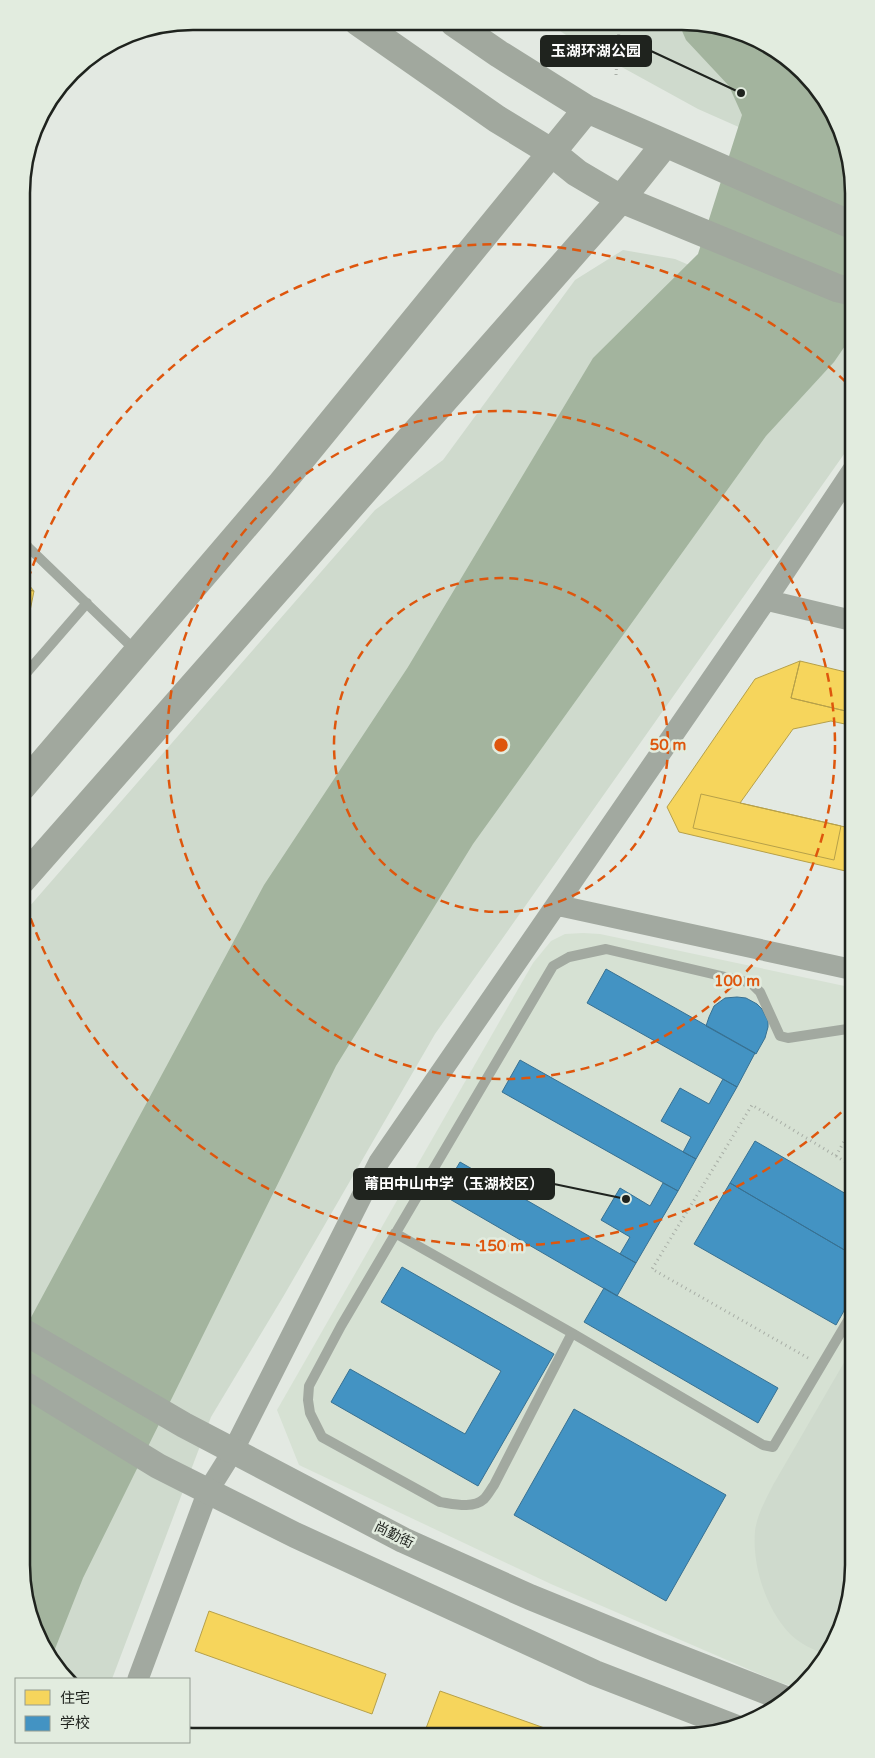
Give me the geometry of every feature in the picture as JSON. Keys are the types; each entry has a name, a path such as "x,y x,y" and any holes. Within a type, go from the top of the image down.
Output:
{"main road":[{"path":"369,30 496,119 551,152 577,173 622,199 845,290"},
{"path":"464,30 587,109 845,222"},
{"path":"30,778 281,484 587,109"},
{"path":"30,871 622,199 665,144"}],"street":[{"path":"138,1678 208,1491 233,1451 379,1162 766,600 845,482"},
{"path":"766,600 845,619"},
{"path":"556,905 845,968"},
{"name":"尚勤街","path":"30,1335 184,1425 403,1540 521,1593 673,1656 779,1696"},
{"path":"30,1387 158,1466 295,1535 595,1673 723,1722"}],"lane":[{"path":"30,550 137,652"},
{"path":"30,669 87,603"},
{"path":"572,1334 494,1485 484,1499 471,1505 440,1502 322,1436 310,1413 308,1400 309,1386 341,1326 553,966 569,957 606,949 751,983 760,992 780,1036 788,1038 845,1029"},
{"path":"395,1233 763,1445 773,1448 845,1326"}],"path":[{"path":"616,75 619,30"},
{"path":"821,1366 652,1268 752,1105 845,1161"},
{"path":"836,1156 845,1140"}],"shaded area":[{"path":"558,30 703,31 734,39 773,57 789,70 818,102 835,138 759,136 698,109 578,43"},
{"path":"682,30 714,33 754,47 773,57 805,86 818,102 828,121 842,161 845,182 845,346 834,362 766,436 473,844 336,1066 83,1578 54,1651 39,1617 31,1586 30,1319 264,885 408,667 593,358 698,254 742,115 729,86 686,40"},
{"path":"623,250 675,259 845,332 845,453 435,1034 283,1297 211,1417 112,1678 76,1678 57,1656 47,1637 39,1617 31,1586 30,906 375,510 443,460 575,280"},
{"path":"565,934 600,934 845,986 845,1576 842,1597 833,1627 811,1664 791,1686 778,1682 551,1584 299,1465 277,1410 533,963 551,941"},
{"path":"845,1361 845,1576 842,1597 833,1627 819,1652 798,1641 781,1624 768,1600 758,1572 755,1544 756,1525 773,1485"}],"building: 住宅":[{"path":"30,590 34,591 30,611"},
{"path":"800,661 845,672 845,711 791,698"},
{"path":"800,661 791,698 845,711 845,724 831,721 793,729 740,803 845,827 845,871 679,832 667,807 755,679"},
{"path":"701,794 841,826 834,860 693,828"},
{"path":"209,1611 386,1674 372,1714 195,1651"},
{"path":"440,1691 544,1728 426,1728"}],"building: 学校":[{"path":"606,969 755,1053 737,1087 587,1003"},
{"path":"725,998 746,998 757,1004 768,1021 765,1038 756,1054 706,1026 714,1006"},
{"path":"520,1060 696,1159 678,1191 502,1092"},
{"path":"723,1079 737,1087 696,1159 683,1152 691,1137 661,1121 680,1088 709,1104"},
{"path":"755,1141 845,1193 845,1250 730,1183"},
{"path":"460,1162 636,1263 617,1296 441,1194"},
{"path":"663,1183 678,1191 636,1263 620,1254 630,1237 601,1220 620,1188 650,1206"},
{"path":"730,1183 845,1250 845,1309 836,1325 694,1244"},
{"path":"402,1267 554,1354 478,1486 331,1402 350,1369 465,1434 501,1371 381,1302"},
{"path":"604,1288 778,1388 758,1423 584,1322"},
{"path":"574,1409 726,1495 666,1601 514,1515"}],"place":[{"name":"玉湖环湖公园","path":"741,93"},
{"name":"莆田中山中学（玉湖校区）","path":"626,1199"}]}
